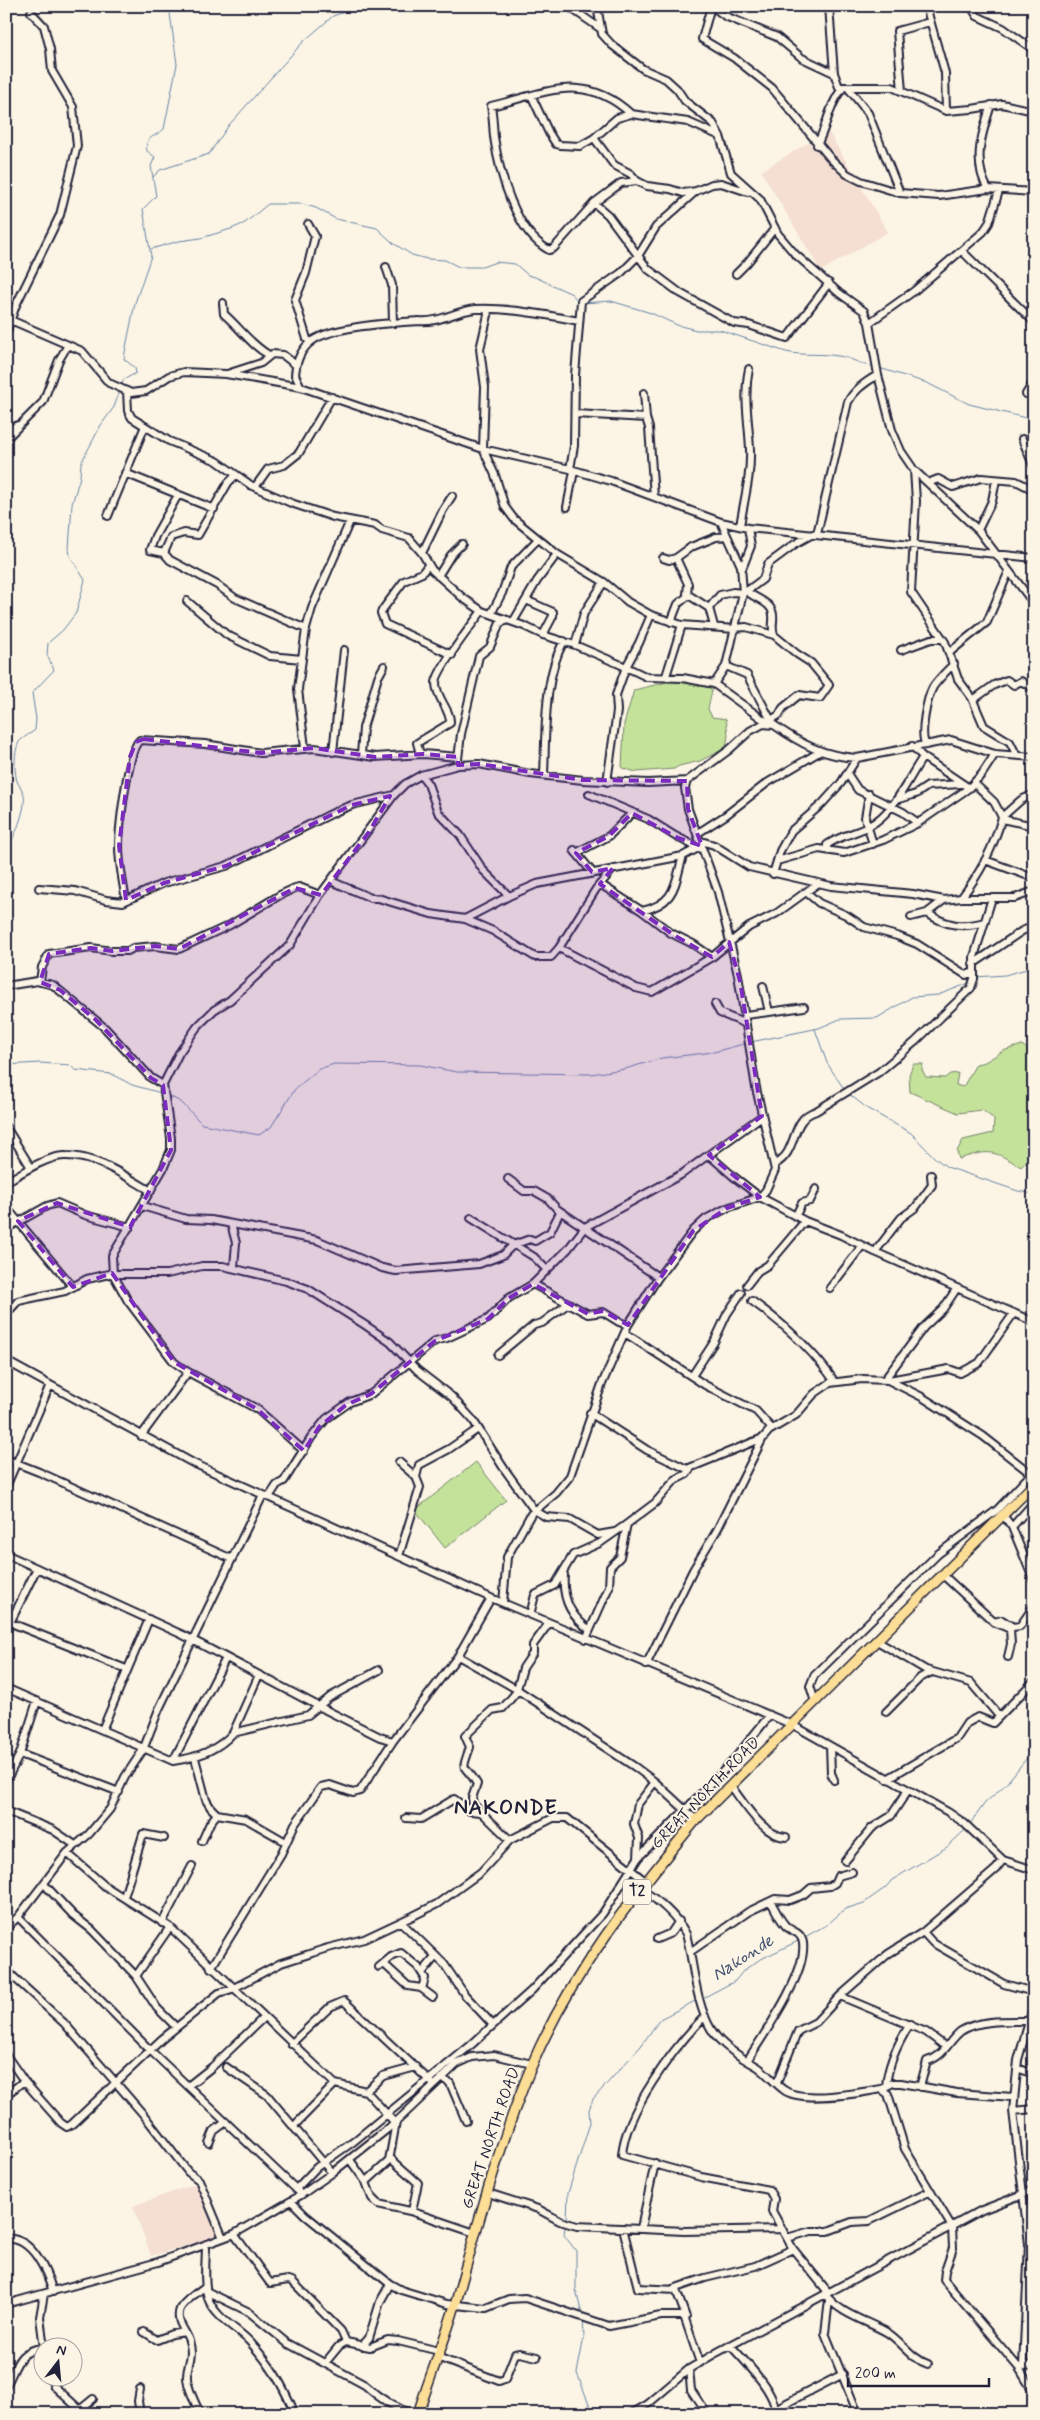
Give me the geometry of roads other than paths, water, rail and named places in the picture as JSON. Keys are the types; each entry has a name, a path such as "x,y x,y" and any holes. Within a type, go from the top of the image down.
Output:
{"highway":[{"name":"GREAT NORTH ROAD","path":"418,2414 455,2305 488,2193 532,2064 578,1977 612,1924 642,1884 696,1820 1034,1484"}],"street":[{"path":"568,6 600,29 612,45 624,56 643,69 666,79 685,100 713,123 720,136 731,173 760,199 775,228 795,254 864,311 869,323 878,375 896,440 914,470 978,530 1034,604"},
{"path":"597,6 600,29"},
{"path":"834,73 802,58 776,37 712,6 702,39 734,58 772,88 803,123 817,145 847,174 900,193 939,196 988,189 1034,192"},
{"path":"829,6 834,73 837,85 845,88 888,86 946,111 1006,104 1034,112"},
{"path":"926,6 945,74 946,111"},
{"path":"972,6 978,16 1003,28 1034,50"},
{"path":"6,333 9,319 60,215 77,146 73,107 52,71 50,49 44,26 31,12"},
{"path":"902,91 897,31 930,22"},
{"path":"631,114 610,98 577,87 545,90 532,96 490,106 502,174 510,198 519,218 539,242 551,250 594,203 621,183 637,181"},
{"path":"817,145 823,134 833,100 845,88"},
{"path":"845,88 868,113 900,193"},
{"path":"532,96 556,144 580,146 594,138 617,118 631,114 688,122 720,136"},
{"path":"988,189 981,176 979,158 981,140 991,106"},
{"path":"594,138 614,165 631,174 637,181 647,186 670,188 684,193 721,183 737,187 760,199"},
{"path":"567,507 576,414 581,300 621,273 638,256 656,227 696,191"},
{"path":"869,323 914,291 962,251 989,223 998,191"},
{"path":"594,203 608,215 648,269 680,293 734,323 748,325 785,339 789,337 829,284"},
{"path":"308,224 315,236 306,273 294,300 306,339 310,342"},
{"path":"736,274 775,228"},
{"path":"962,251 1034,322"},
{"path":"386,267 392,285 393,323"},
{"path":"223,303 224,314 243,331 255,348 269,356"},
{"path":"301,387 295,375 296,364 302,351 319,336 337,331 419,320 431,322 474,309 550,315 579,321"},
{"path":"304,1451 257,1409 188,1372 174,1362 128,1301 113,1274 114,1250 130,1227 163,1169 172,1143 164,1091 168,1070 197,1027 290,946 320,895 394,795 405,784 421,775 458,765 479,764 607,782 648,783 686,781 750,731 771,723 778,717 782,708 799,695 820,698 829,685 811,663 774,635 746,627 735,629 682,625 651,615 628,602 604,582 557,554 522,527 504,507 495,475 482,449 485,387 480,348 488,315 487,310"},
{"path":"9,319 82,351 109,383 138,394 170,376 184,372 226,374 301,387 482,449 572,470 654,497 721,522 748,528 1034,558"},
{"path":"6,439 43,402 59,360 68,344"},
{"path":"226,374 260,364 269,356 276,354 284,355 296,364"},
{"path":"740,526 748,485 750,458 745,396 749,369"},
{"path":"744,592 763,579 768,564 795,544 815,534 848,402 853,394 878,375"},
{"path":"1026,394 1034,381"},
{"path":"122,389 132,418 169,441 217,460 255,487 320,513 368,523 409,538 422,553 428,566 482,611 543,635 575,645 647,676 666,676 714,684 799,743 821,751 857,758 951,740 995,754 1034,756"},
{"path":"644,393 646,418 649,428 654,497"},
{"path":"255,487 268,469 284,465 298,453 332,397"},
{"path":"576,414 646,418"},
{"path":"6,430 21,423"},
{"path":"108,516 144,426"},
{"path":"1022,439 1034,467"},
{"path":"914,470 916,501 910,592 943,639 950,652 958,678 973,700 985,727 1010,742 1016,754"},
{"path":"126,473 214,509"},
{"path":"164,553 171,537 184,533 198,534 228,483 236,475"},
{"path":"928,483 938,479 953,487 977,478 1016,481 1034,490"},
{"path":"978,530 989,508 996,480"},
{"path":"178,495 155,536 150,550 164,553 170,560 217,585 236,598 306,629"},
{"path":"422,553 452,496"},
{"path":"305,748 298,703 306,629 312,608 350,520"},
{"path":"714,684 726,666 744,592 742,569 721,522"},
{"path":"742,569 751,546 748,528"},
{"path":"663,558 669,560 676,558 691,548 716,537 727,536"},
{"path":"491,614 502,593 511,567 538,539"},
{"path":"438,576 451,555 462,544"},
{"path":"458,765 461,734 479,656 490,647 500,623 511,621 557,554"},
{"path":"676,558 688,584 687,592 708,608 714,626"},
{"path":"428,566 422,573 404,581 384,609 382,618 384,624 452,654"},
{"path":"950,652 987,622 1010,571"},
{"path":"575,645 584,613 604,582"},
{"path":"708,608 720,594 744,592 770,607 773,614 771,625 774,635"},
{"path":"672,622 678,604 689,595"},
{"path":"526,600 553,612 553,616 543,635"},
{"path":"187,601 227,635 270,656 302,659"},
{"path":"420,754 418,744 450,723 450,716 443,706 436,682 441,669 482,611"},
{"path":"607,782 617,711 616,695 626,667 651,615"},
{"path":"666,676 682,625"},
{"path":"901,650 931,639 943,639"},
{"path":"544,774 548,693 558,652 564,641"},
{"path":"333,752 344,650"},
{"path":"926,745 922,736 932,691 946,671 954,664"},
{"path":"361,755 363,728 380,670 384,666"},
{"path":"726,666 747,676 771,723"},
{"path":"973,700 994,685 1007,680 1014,685 1021,680 1034,689"},
{"path":"126,900 119,846 130,757 136,742 144,739 205,744 261,753 305,748 361,755 420,754 458,756"},
{"path":"912,746 923,757 969,788"},
{"path":"698,833 767,783 821,751"},
{"path":"777,861 805,852 827,850 844,853 873,844 918,823 969,788 995,754"},
{"path":"827,850 827,845 835,839 867,827 894,803 923,757"},
{"path":"773,874 783,845 795,826 822,804 848,775 857,758"},
{"path":"421,775 428,784 438,812 460,835 483,870 509,896"},
{"path":"848,775 856,788 894,803 918,823"},
{"path":"503,1603 506,1560 534,1510 556,1493 570,1476 590,1413 628,1325 658,1277 693,1231 706,1219 727,1208 760,1197 774,1173 775,1164 762,1116 744,1015 740,981 718,892 687,804 686,781"},
{"path":"974,783 994,802 1002,818 1034,826"},
{"path":"894,803 916,794 928,786 961,784"},
{"path":"589,794 648,820 675,836 701,845 714,845 747,866 817,884 913,894 944,900 961,898 1015,898 1034,891"},
{"path":"869,794 866,805 867,827 873,844"},
{"path":"961,898 974,882 1002,818 1021,800 1034,794"},
{"path":"39,888 75,891 106,900 126,900 164,883 226,866 352,805 394,795"},
{"path":"592,872 575,851 608,836 632,813"},
{"path":"465,919 509,896 538,884 592,872 683,856 701,845"},
{"path":"642,911 658,906 666,901 672,890 683,856"},
{"path":"985,860 1034,878"},
{"path":"331,881 371,898 378,898 431,914 465,919 493,931 534,957 551,957 559,948 600,884 613,868"},
{"path":"600,884 642,911 671,934 693,944 712,957"},
{"path":"559,948 615,978 648,992 659,989 712,957 750,927 777,913 817,884"},
{"path":"40,982 42,967 48,954 91,948 112,951 128,951 133,948 155,946 178,949 230,926 280,894 295,888 320,895"},
{"path":"806,892 819,903 846,915 864,928 899,936 917,944 966,975 974,972"},
{"path":"775,1164 781,1161 788,1152 799,1123 807,1114 879,1072 915,1042 971,988 974,972 973,964 992,898"},
{"path":"911,917 927,913 944,900"},
{"path":"927,913 940,921 963,926 985,922"},
{"path":"973,964 1022,931 1034,926"},
{"path":"6,986 40,982 60,990 96,1020 164,1091"},
{"path":"763,986 769,1012"},
{"path":"715,1004 720,1013 746,1024"},
{"path":"744,1015 804,1007"},
{"path":"6,1928 18,1917 67,1853 98,1824 119,1792 125,1777 143,1750 159,1709 232,1559 266,1496 284,1481 326,1419 350,1402 371,1394 434,1341 447,1338 488,1319 509,1298 533,1284 568,1249 585,1227 682,1174 762,1116"},
{"path":"6,1127 30,1166"},
{"path":"709,1155 760,1197 805,1221 1034,1322"},
{"path":"6,1182 30,1166 66,1156 108,1166 151,1190"},
{"path":"875,1252 900,1218 916,1207 932,1185 931,1175"},
{"path":"508,1179 524,1191 534,1191 548,1199 560,1212 658,1277"},
{"path":"796,1216 802,1203 810,1201 816,1189"},
{"path":"6,1229 47,1206 57,1203 85,1215 130,1227"},
{"path":"6,1206 73,1287"},
{"path":"142,1206 186,1219 230,1224 326,1243 382,1268 396,1271 478,1264 503,1255 513,1245 530,1239 535,1241 548,1234 560,1212"},
{"path":"471,1218 534,1257 546,1269"},
{"path":"747,1285 758,1271 768,1265 805,1221"},
{"path":"230,1224 236,1243 234,1267"},
{"path":"830,1288 862,1246"},
{"path":"6,1314 18,1302 65,1291 87,1279 113,1274 166,1274 202,1266 234,1267 308,1289 390,1342 410,1362 452,1397 478,1429 534,1510 546,1517 570,1519 598,1535 615,1532"},
{"path":"533,1284 588,1314 603,1312 628,1325"},
{"path":"886,1380 924,1327 943,1309 957,1288"},
{"path":"692,1376 714,1342 727,1314 742,1293"},
{"path":"752,1301 786,1327 801,1344 814,1354 835,1382"},
{"path":"498,1355 534,1325 542,1323 569,1303"},
{"path":"646,1665 704,1548 717,1530 763,1438 772,1429 794,1416 818,1391 835,1382 886,1380 949,1369 960,1373 978,1364 1014,1314"},
{"path":"625,1333 692,1376 756,1411 772,1429"},
{"path":"6,1360 193,1463 530,1615 646,1665 792,1724 948,1812 964,1823 1003,1860 1034,1870"},
{"path":"141,1436 188,1372"},
{"path":"815,1702 810,1686 814,1676 938,1554 997,1510 1032,1475 983,1436 922,1397 886,1380"},
{"path":"6,1487 50,1385"},
{"path":"590,1413 647,1450 679,1467 690,1469"},
{"path":"399,1556 420,1491 416,1477 419,1465 449,1450 478,1429"},
{"path":"530,1615 535,1595 551,1588 559,1581 575,1553 598,1544 627,1524 655,1503 676,1480 690,1469 763,1438"},
{"path":"6,1459 232,1559"},
{"path":"399,1462 416,1477"},
{"path":"1012,1527 1033,1504 1022,1496"},
{"path":"1004,1515 1012,1527 1033,1576"},
{"path":"586,1639 609,1587 610,1567 620,1557 627,1524"},
{"path":"6,1554 149,1619 393,1741"},
{"path":"6,1631 37,1568"},
{"path":"564,1572 563,1588 566,1602 580,1622 590,1630"},
{"path":"943,1575 994,1622 1011,1631 1008,1657"},
{"path":"211,1968 274,1868 295,1824 321,1787 330,1785 353,1793 360,1791 393,1741 458,1656 491,1598"},
{"path":"994,1622 1002,1620 1013,1626 1020,1626 1034,1606"},
{"path":"102,1730 149,1619"},
{"path":"11,1623 126,1670"},
{"path":"510,1840 472,1802 477,1781 465,1770 464,1765 470,1747 465,1736 492,1710 503,1708 518,1690 522,1670 533,1654 533,1644 549,1623"},
{"path":"877,1640 931,1672 971,1683 999,1716"},
{"path":"458,1656 518,1690 655,1782 696,1820"},
{"path":"173,1761 226,1658"},
{"path":"233,1733 308,1715 330,1698 378,1670"},
{"path":"886,1712 920,1678 931,1672"},
{"path":"6,1688 143,1750 173,1761 195,1758 219,1746 233,1733 259,1675"},
{"path":"887,1779 957,1738 967,1723 978,1717 991,1723 1034,1680"},
{"path":"6,1781 20,1754 37,1701"},
{"path":"6,2304 158,2262 234,2234 301,2195 350,2160 395,2122 431,2082 532,1990 603,1913 638,1858 731,1763 770,1715"},
{"path":"830,1746 831,1773 834,1780"},
{"path":"20,1754 119,1792"},
{"path":"195,1758 206,1800 217,1814 246,1819 286,1842"},
{"path":"638,1858 639,1838 634,1824 638,1804 655,1782"},
{"path":"731,1786 762,1824 776,1835 786,1837"},
{"path":"845,1861 872,1828 891,1816 908,1790"},
{"path":"406,1818 421,1819 454,1800 470,1811 481,1812"},
{"path":"6,1811 54,1830 75,1845"},
{"path":"202,1841 217,1814"},
{"path":"6,2056 24,2081 61,2123 67,2127 150,2050 210,1999 281,1963 364,1939 437,1904 481,1872 510,1840 552,1818 564,1818 631,1869 642,1884 674,1915 686,1934 700,1999 712,2030 725,2044 767,2073 790,2093 822,2096 846,2095 901,2083 957,2093 1013,2097"},
{"path":"124,1897 142,1834 164,1838"},
{"path":"67,1853 88,1873 170,1927 232,1989 334,2084 366,2091 395,2122"},
{"path":"777,2083 797,2032 816,2022 840,1996 888,1954 924,1932 996,1869 1003,1860"},
{"path":"162,1923 192,1866"},
{"path":"690,1952 748,1912 777,1899 790,1900 803,1895 811,1888 830,1886 835,1883 838,1876 852,1872"},
{"path":"44,1884 136,1976 157,2008 176,2027"},
{"path":"747,2061 771,2024 801,1966 802,1942 795,1930 785,1926 771,1902"},
{"path":"18,1917 150,2050 301,2195"},
{"path":"657,1939 670,1934 678,1921"},
{"path":"401,1922 447,1968 465,1995 492,2025"},
{"path":"136,1976 170,1927"},
{"path":"924,1932 933,1944 1004,1984 1034,1992"},
{"path":"422,1989 425,1978 422,1972 400,1953 391,1957 382,1966 408,1986 422,1989 433,1997"},
{"path":"422,1972 436,1956"},
{"path":"6,1970 64,2023 188,2172 199,2180 223,2238"},
{"path":"840,1996 910,2024 926,2032 946,2046"},
{"path":"291,2044 330,2007 344,2001 431,2082"},
{"path":"1034,2004 1030,2020 1031,2031 1017,2068 1013,2097 1029,2253 1028,2365 1034,2393"},
{"path":"705,2016 686,2035 661,2067 635,2113 625,2142 623,2155 701,2177 769,2190 774,2199 772,2211 782,2230 793,2249 827,2296 889,2334 920,2361 928,2364"},
{"path":"188,2086 225,2055 263,2018"},
{"path":"920,2087 926,2063 939,2057 946,2046 966,2029 993,2022 1030,2020"},
{"path":"910,2024 899,2042 884,2088 892,2102 906,2149 952,2226 953,2248 944,2280 1028,2365"},
{"path":"296,2189 317,2167 431,2082 441,2078 457,2064 484,2054 494,2054 532,2064"},
{"path":"226,2067 267,2095 332,2173"},
{"path":"366,2091 382,2076 416,2067"},
{"path":"1017,2068 1034,2074"},
{"path":"441,2078 450,2083 466,2121"},
{"path":"6,2095 24,2081"},
{"path":"293,2127 334,2084"},
{"path":"1013,2111 1034,2109"},
{"path":"208,2143 214,2131 226,2122"},
{"path":"366,2182 390,2158 395,2122"},
{"path":"390,2158 418,2183 412,2211"},
{"path":"350,2160 366,2182 372,2198 378,2204 412,2211 475,2233"},
{"path":"641,2228 655,2163"},
{"path":"631,2414 648,2404 689,2369 730,2346 827,2296 982,2210 1034,2190"},
{"path":"787,2238 811,2231 828,2231 852,2222 869,2221 931,2191"},
{"path":"488,2193 544,2211 566,2224 684,2231 782,2230"},
{"path":"291,2201 305,2215 390,2284 401,2290 447,2304 489,2308 509,2299 525,2298 588,2321 609,2326 661,2316 686,2317"},
{"path":"623,2228 638,2288 673,2288 755,2266 793,2249"},
{"path":"234,2234 270,2283 292,2281 341,2331 346,2342"},
{"path":"6,2239 14,2240 32,2251 44,2266 53,2292"},
{"path":"206,2244 206,2288 208,2299 232,2328 249,2341 272,2369 285,2388 295,2414"},
{"path":"362,2346 370,2338 380,2302 390,2284"},
{"path":"201,2414 196,2411 187,2378 191,2355 188,2338 179,2320 180,2310 206,2288"},
{"path":"206,2288 249,2312 287,2343 365,2385 374,2394 402,2410 414,2414"},
{"path":"673,2288 678,2292 700,2363"},
{"path":"42,2338 40,2317 44,2294"},
{"path":"827,2296 825,2333 858,2414"},
{"path":"144,2332 157,2340 172,2334 185,2332"},
{"path":"325,2363 339,2346 346,2342 370,2347 394,2340 438,2354 500,2381 505,2379 516,2353 537,2357"},
{"path":"730,2346 757,2375 775,2411 843,2374"},
{"path":"6,2386 21,2355 32,2350"},
{"path":"689,2369 691,2390 707,2414"},
{"path":"56,2388 79,2410 88,2414"},
{"path":"140,2388 138,2401 140,2414"},
{"path":"79,2410 93,2399"}],"waterway":[{"path":"122,385 123,380 136,373 135,368 124,359 135,303 151,256 143,209 156,196 151,166 155,157 147,151 147,142 151,137 164,129 177,64 169,6"},
{"path":"153,177 160,170 209,154 229,125 304,41 333,16 362,6"},
{"path":"151,249 231,229 245,223 268,204 302,204 316,208 336,219 377,228 393,243 412,255 427,259 445,260 459,267 482,267 496,262 515,264 528,275 572,294 579,302"},
{"path":"583,303 611,301 651,313 677,325 696,330 720,330 786,352 842,357 872,366"},
{"path":"879,368 927,383 969,404 1034,420"},
{"path":"6,850 16,832 24,807 23,791 16,777 15,756 19,742 35,730 36,719 32,693 54,670 47,655 48,643 63,630 76,613 85,580 70,556 69,549 72,504 80,477 81,463 101,425 114,407 120,391"},
{"path":"976,977 1005,975 1034,967"},
{"path":"751,1042 819,1028 840,1019 877,1018 912,997 938,995 967,984 972,976"},
{"path":"815,1029 827,1063 844,1089"},
{"path":"167,1095 181,1102 202,1124 259,1135 271,1127 295,1089 319,1069 334,1064 420,1065 457,1072 591,1074 625,1069 662,1058 714,1052 747,1043"},
{"path":"6,1065 40,1063 70,1065 75,1070 112,1074 132,1085 161,1093"},
{"path":"849,1094 868,1109 911,1133 935,1158 947,1167 1018,1191 1034,1194"},
{"name":"Nakonde","path":"970,1824 985,1803 1006,1784 1034,1749"},
{"name":"Nakonde","path":"805,1937 828,1924 845,1909 864,1903 885,1888 892,1880 947,1847 966,1829"},
{"name":"Nakonde","path":"701,1999 735,1981 744,1970 759,1960 800,1940"},
{"name":"Nakonde","path":"567,2221 568,2193 590,2123 589,2110 593,2099 641,2046 660,2019 697,2000"},
{"name":"Nakonde","path":"565,2227 564,2235 576,2251 576,2290 582,2315"},
{"name":"Nakonde","path":"583,2319 584,2337 577,2373 593,2414"}],"district":[{"name":"NAKONDE","path":"506,1808"}]}
